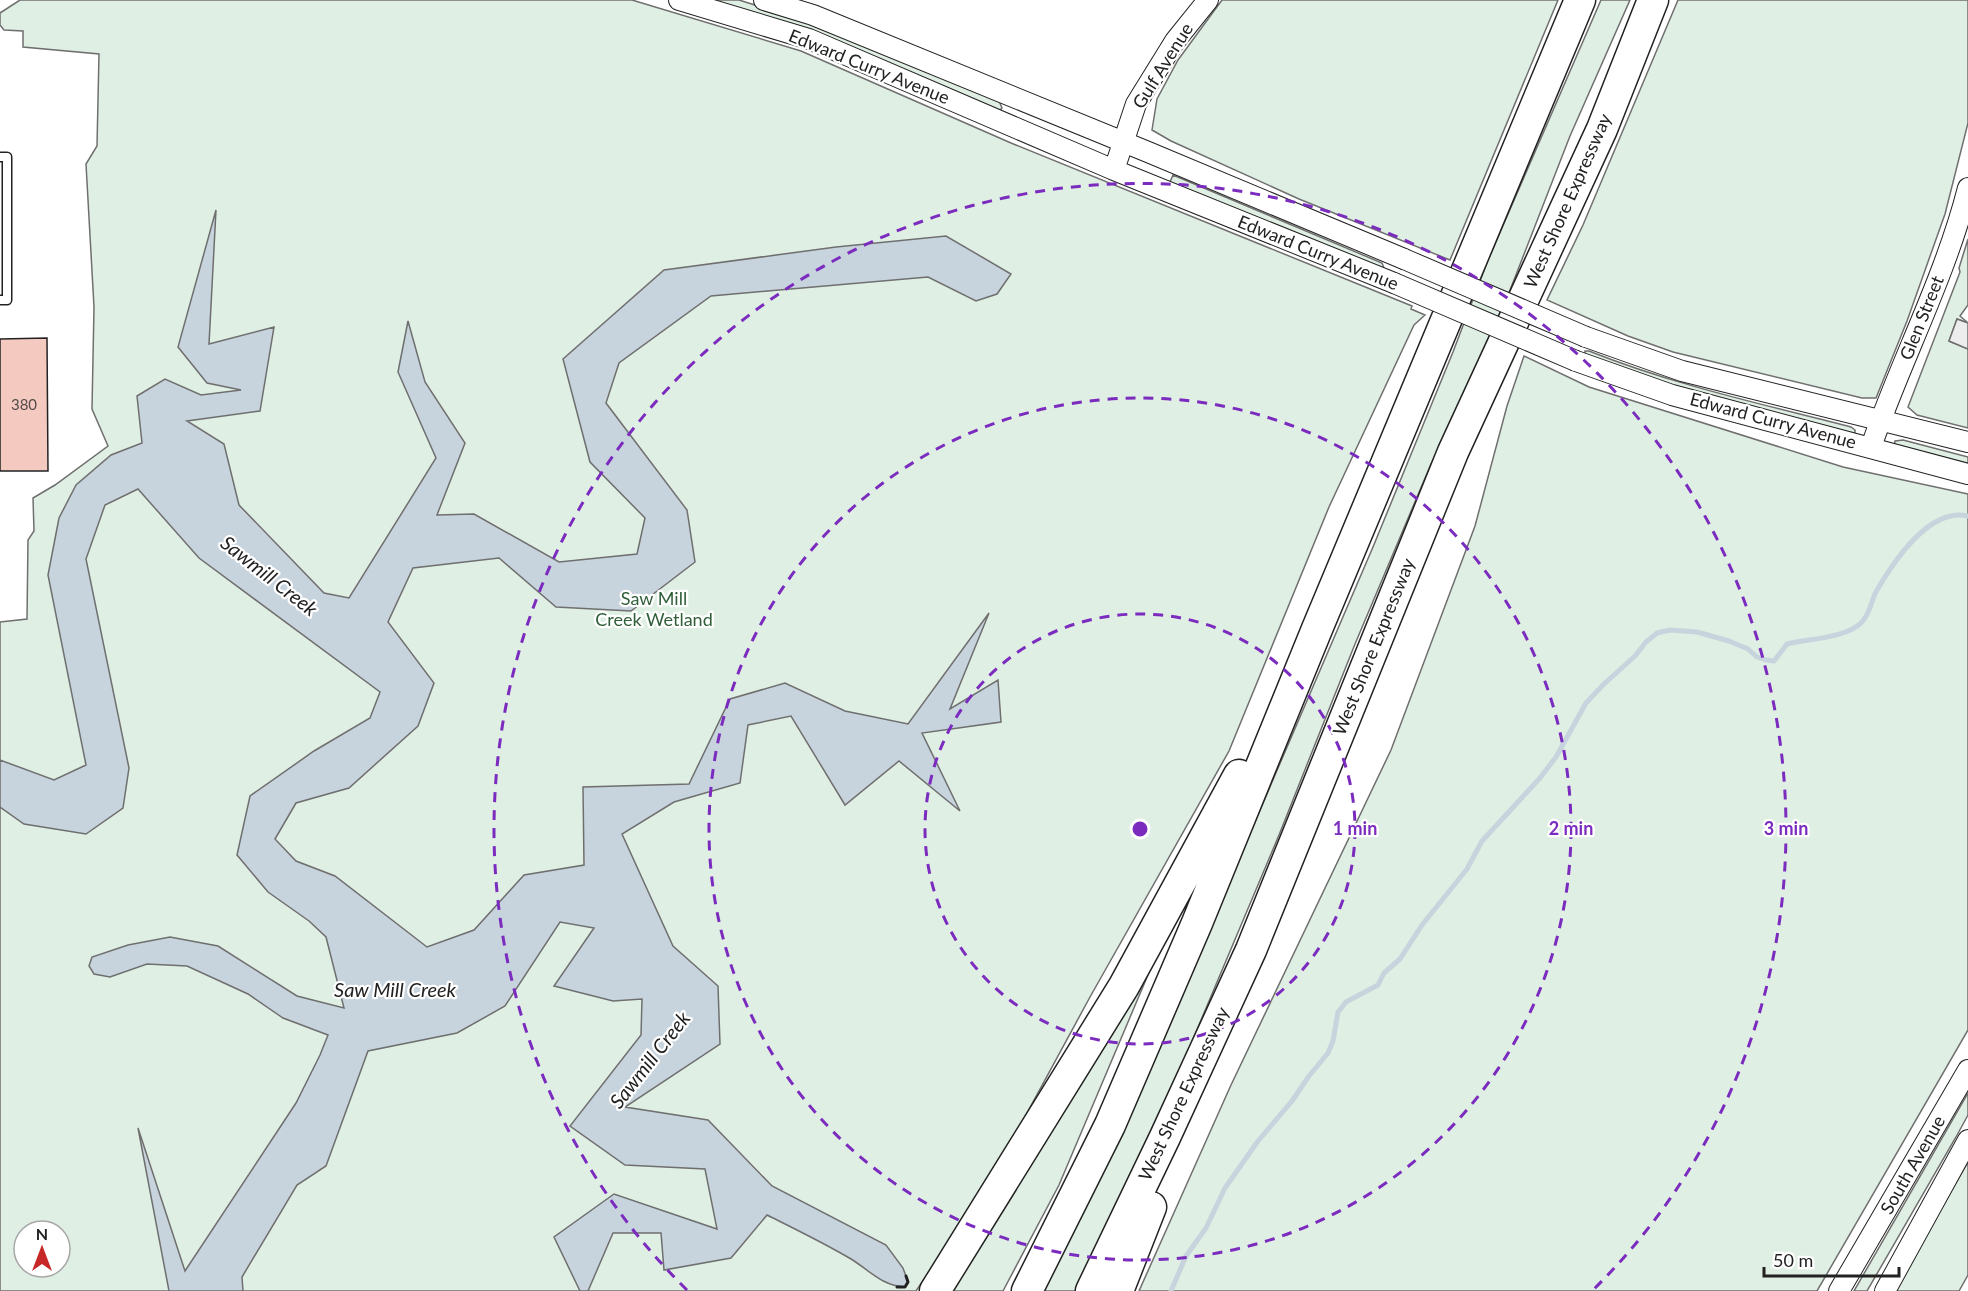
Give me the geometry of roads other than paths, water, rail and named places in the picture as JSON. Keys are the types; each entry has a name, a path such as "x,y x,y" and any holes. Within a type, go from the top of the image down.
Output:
{"highway":[{"path":"1027,1291 1119,1104 1197,923 1317,629 1580,0"},
{"name":"West Shore Expressway","path":"1091,1291 1251,950 1453,452 1602,129 1653,0"},
{"path":"1602,129 1661,0"},
{"path":"935,1291 1124,986 1190,868 1317,629"},
{"path":"1118,1291 1251,950"}],"street":[{"name":"Edward Curry Avenue","path":"680,0 809,39 1114,170 1394,283 1576,361 1672,395 1968,474"},
{"name":"Edward Curry Avenue","path":"765,0 813,15 1123,141 1587,337 1682,371 1968,442"},
{"name":"Gulf Avenue","path":"1114,170 1136,104 1175,41 1208,0"},
{"name":"Glen Street","path":"1871,447 1880,419 1936,287 1968,188"},
{"name":"South Avenue","path":"1839,1291 1968,1070"},
{"name":"South Avenue","path":"1885,1291 1968,1140"}],"lane":[{"path":"0,157 7,157 8,300 0,300"}],"water":[{"name":"Saw Mill Creek","path":"216,210 209,344 274,327 260,411 187,421 224,444 239,505 324,593 349,598 436,458 398,372 408,321 425,382 465,443 437,515 474,514 559,562 637,554 645,518 590,462 563,359 664,270 836,247 946,236 1011,274 997,294 976,301 928,277 711,296 619,363 606,403 687,510 695,562 631,611 556,607 499,558 413,568 388,622 434,683 418,726 349,788 296,803 275,839 296,861 335,876 427,947 474,930 524,875 584,865 583,787 689,784 730,699 785,683 845,711 908,724 989,613 950,709 998,680 1001,722 922,733 960,811 899,761 845,805 791,716 748,725 740,783 674,802 622,834 673,946 718,986 720,1044 625,1107 708,1120 772,1186 886,1245 903,1268 908,1282 905,1287 883,1281 841,1253 767,1215 731,1258 664,1270 661,1233 613,1233 588,1291 580,1291 554,1237 614,1194 717,1229 705,1169 625,1165 570,1126 641,1035 642,999 613,1001 554,986 594,928 560,922 505,1006 457,1033 368,1051 326,1166 297,1185 242,1277 243,1291 169,1291 138,1128 185,1271 296,1103 328,1035 283,1018 248,994 187,966 147,964 110,977 94,974 89,966 92,957 128,945 170,937 218,946 297,996 344,1008 326,937 309,921 268,892 237,855 250,796 314,751 370,718 380,692 199,558 138,489 105,505 86,559 129,768 123,808 86,834 24,824 0,807 0,760 54,780 86,765 48,575 59,518 76,485 111,455 142,443 137,396 165,379 201,395 241,390 207,383 178,347"}],"waterway":[{"path":"1171,1291 1186,1256 1206,1228 1225,1188 1258,1141 1328,1053 1333,1041 1338,1012 1346,1002 1378,985 1384,973 1400,959 1422,925 1467,869 1482,841 1540,778 1556,757 1586,703 1635,656 1646,642 1657,633 1670,630 1697,632 1729,641 1748,649 1757,657 1774,661 1787,644 1836,635 1861,623 1884,578 1903,551 1927,528 1940,520 1954,515 1968,516"}],"water label":[{"name":"Sawmill Creek","path":"269,576"},
{"name":"Sawmill Creek","path":"650,1060"}],"park label":[{"name":"Saw Mill Creek Wetland","path":"654,609"}]}
